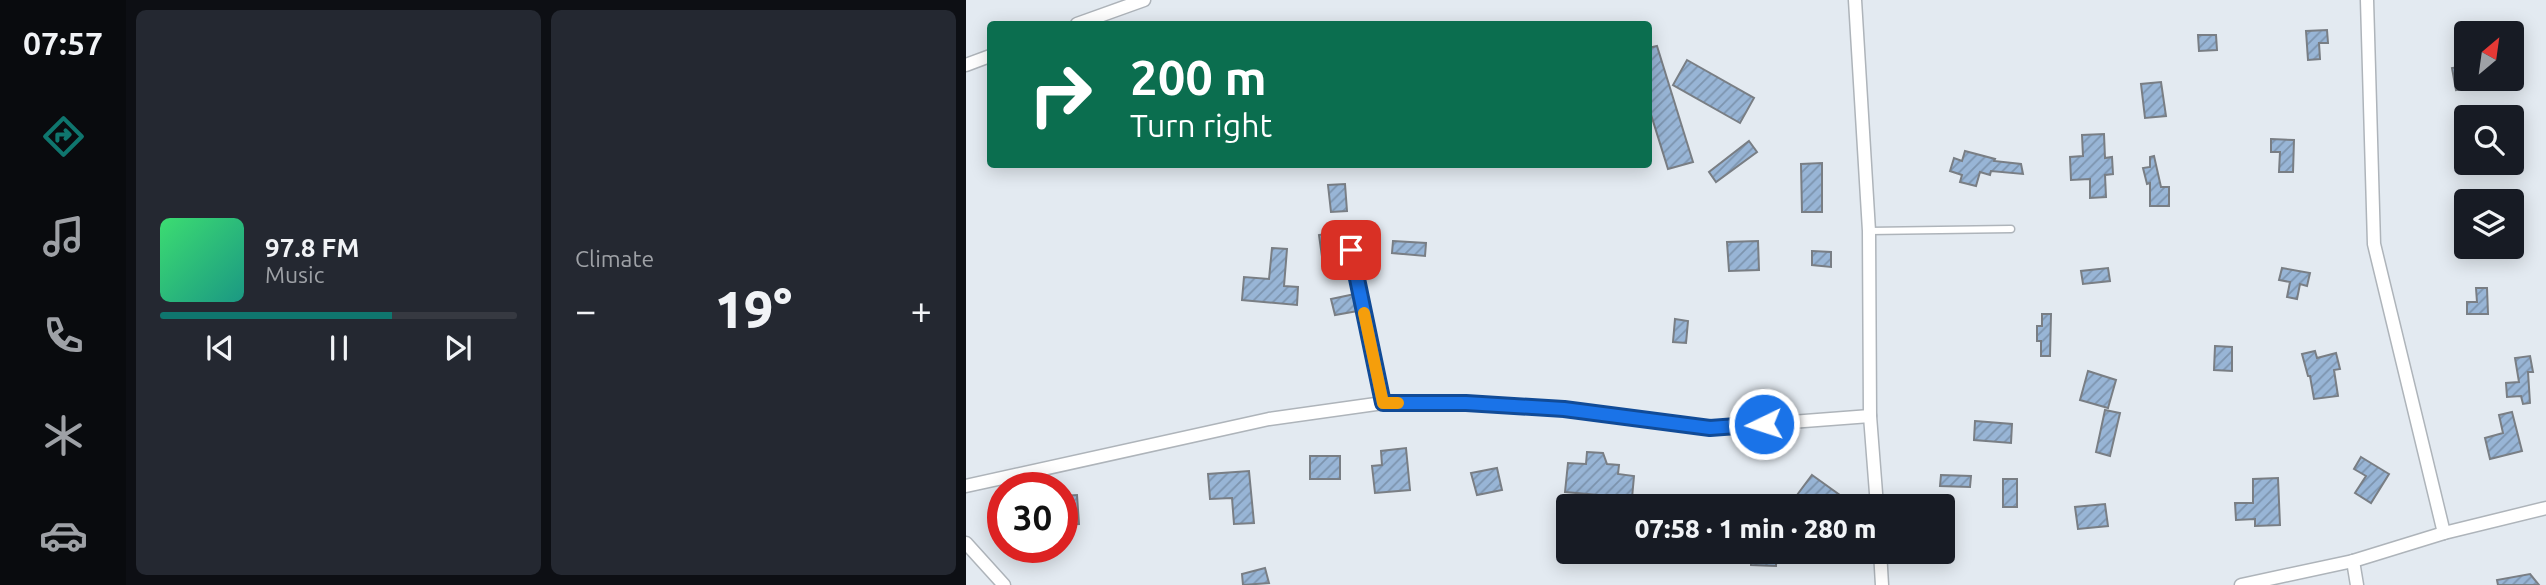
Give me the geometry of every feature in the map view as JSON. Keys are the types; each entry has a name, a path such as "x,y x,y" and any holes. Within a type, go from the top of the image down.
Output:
{"street":[{"path":"1085,21 1144,0"},
{"path":"1855,0 1869,231 1870,416 1876,494"},
{"path":"2367,0 2374,244 2444,533"},
{"path":"966,65 987,57"},
{"path":"966,486 1269,419 1383,403 1466,403 1564,409 1710,428 1870,416"},
{"path":"2241,585 2353,561 2444,533 2546,508"},
{"path":"966,543 1004,585"},
{"path":"2353,561 2357,585"},
{"path":"1881,564 1882,585"}],"lane":[{"path":"1346,225 1383,403"},
{"path":"1869,231 2011,229"}],"building":[{"path":"2327,30 2328,43 2319,43 2320,59 2308,60 2306,31"},
{"path":"2198,35 2216,35 2217,50 2199,51"},
{"path":"1657,46 1693,162 1668,169 1652,118 1652,47"},
{"path":"1687,60 1754,98 1740,123 1673,85"},
{"path":"2161,82 2166,116 2145,118 2141,84"},
{"path":"2104,134 2105,158 2112,157 2113,174 2105,175 2106,197 2090,198 2090,179 2071,180 2070,157 2083,156 2082,135"},
{"path":"2271,139 2294,140 2293,172 2279,172 2280,152 2271,152"},
{"path":"1749,141 1757,152 1716,182 1709,172"},
{"path":"1965,151 1995,159 1994,161 2021,164 2023,174 1991,171 1990,175 1980,172 1976,186 1960,182 1962,175 1950,171 1954,158 1962,161"},
{"path":"2154,156 2161,187 2169,187 2169,206 2150,206 2150,183 2147,184 2143,168 2150,167 2150,157"},
{"path":"1822,163 1822,212 1802,212 1801,164"},
{"path":"1345,184 1347,211 1331,212 1328,185"},
{"path":"1337,232 1349,269 1342,271 1342,274 1331,276 1329,270 1324,271 1319,235"},
{"path":"1393,241 1426,243 1425,256 1392,253"},
{"path":"1758,241 1759,270 1729,271 1727,242"},
{"path":"1272,248 1287,249 1284,286 1298,287 1297,305 1242,300 1244,277 1269,279"},
{"path":"1812,251 1831,252 1831,267 1812,265"},
{"path":"2108,268 2110,281 2083,284 2081,271"},
{"path":"2282,268 2310,273 2307,286 2300,284 2297,299 2287,297 2290,282 2279,280"},
{"path":"2476,288 2487,288 2488,314 2467,314 2467,302 2477,302"},
{"path":"1355,294 1358,311 1335,315 1331,299"},
{"path":"2042,314 2051,314 2050,356 2041,356 2041,341 2037,341 2037,326 2042,326"},
{"path":"1675,319 1688,321 1686,343 1673,342"},
{"path":"2215,346 2232,347 2232,371 2214,370"},
{"path":"2315,351 2317,358 2336,353 2340,369 2334,370 2338,396 2314,399 2302,354"},
{"path":"2530,356 2533,372 2528,372 2530,403 2523,404 2521,396 2507,397 2506,383 2519,382 2515,358"},
{"path":"2088,371 2116,380 2108,408 2080,400"},
{"path":"2105,410 2120,413 2110,456 2096,452"},
{"path":"2512,412 2522,451 2490,459 2485,438 2503,433 2499,415"},
{"path":"1975,421 2012,424 2011,443 1974,440"},
{"path":"1406,448 1410,490 1375,493 1372,466 1382,465 1381,451"},
{"path":"1587,452 1603,453 1607,464 1619,465 1618,474 1634,476 1632,494 1565,492 1568,463 1586,464"},
{"path":"1310,456 1340,456 1340,479 1310,479"},
{"path":"2361,457 2389,474 2371,503 2355,493 2366,476 2354,469"},
{"path":"1497,468 1502,490 1477,495 1471,473"},
{"path":"1249,471 1254,523 1234,524 1232,498 1210,499 1208,474"},
{"path":"1812,475 1838,494 1798,494"},
{"path":"1941,475 1971,476 1970,487 1940,486"},
{"path":"2278,478 2280,525 2255,526 2255,519 2236,520 2235,503 2253,503 2253,479"},
{"path":"2003,479 2017,479 2017,507 2003,507"},
{"path":"2105,504 2108,526 2078,529 2075,507"},
{"path":"1751,564 1776,564 1776,566"},
{"path":"1265,568 1269,583 1243,585 1242,574"},
{"path":"2530,574 2539,585 2498,585 2497,580"}],"slow traffic":[{"path":"1364,313 1383,403 1398,403"}],"route":[{"path":"1351,250 1383,403 1466,403 1564,409 1710,428 1764,424"}]}
